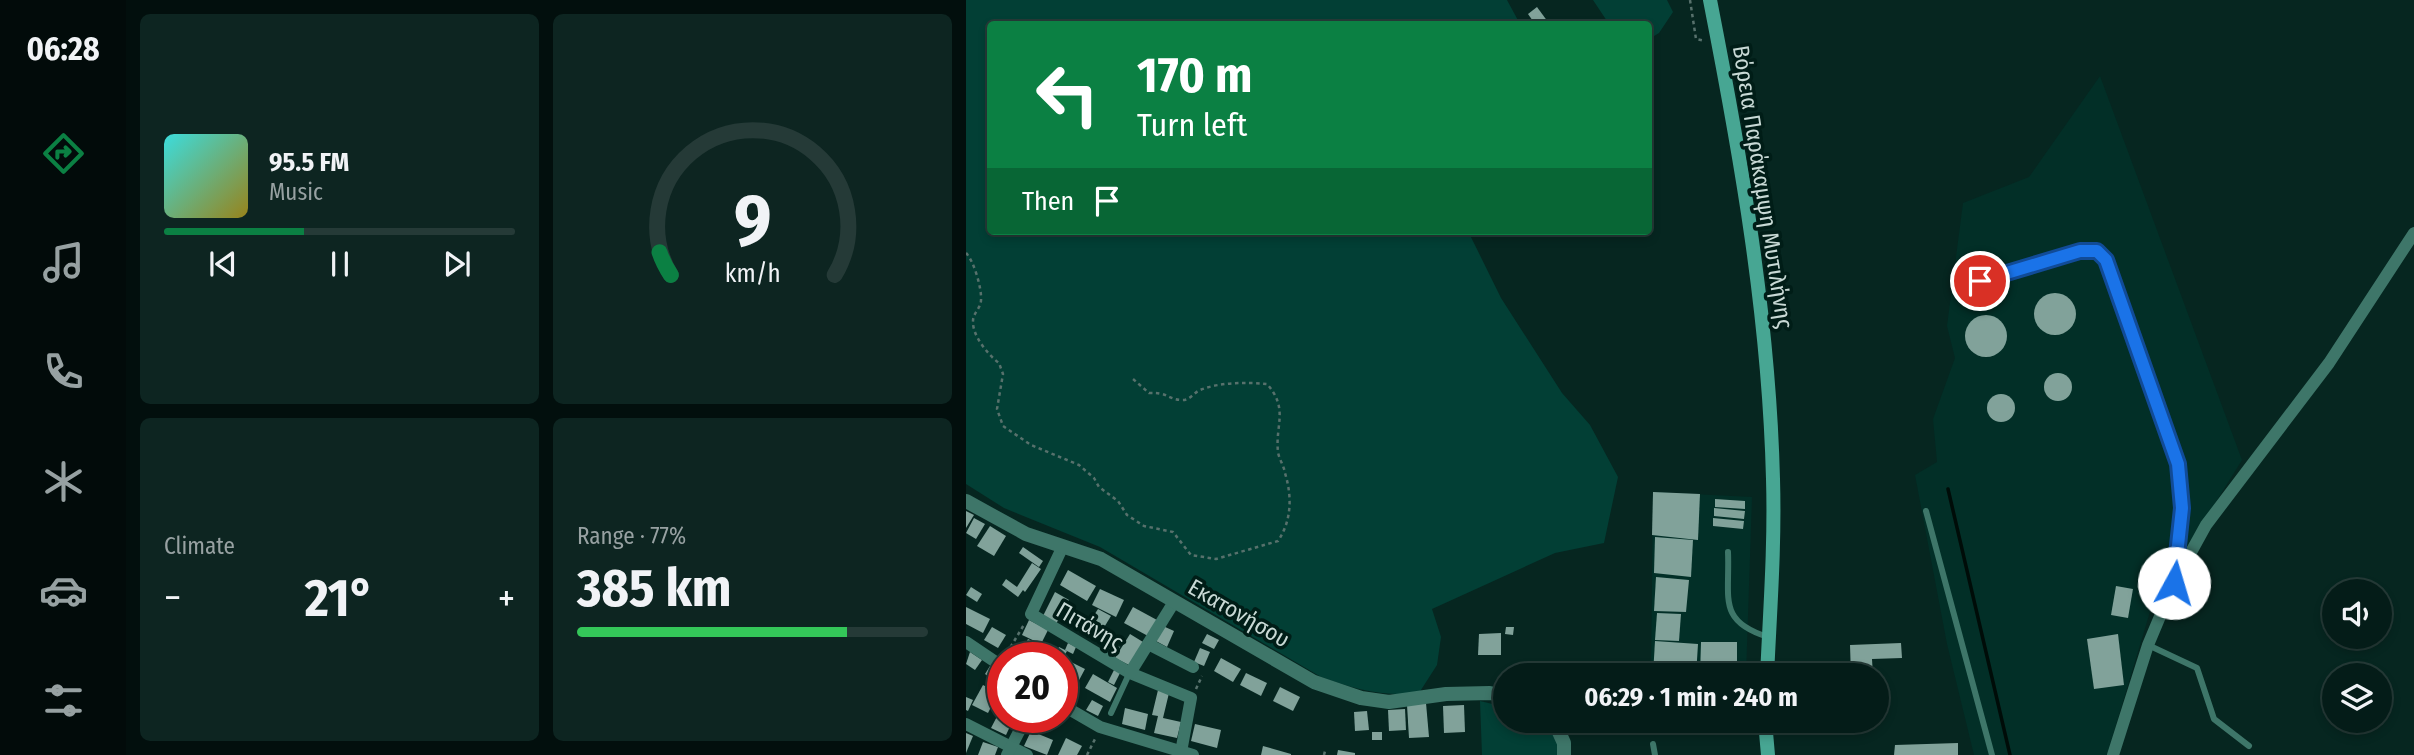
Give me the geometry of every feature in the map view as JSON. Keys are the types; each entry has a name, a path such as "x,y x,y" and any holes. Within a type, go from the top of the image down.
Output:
{"main road":[{"name":"Βόρεια Παράκαμψη Μυτιλήνης","path":"1710,0 1757,261 1769,390 1773,520 1767,663"},
{"path":"1766,733 1768,755"}],"street":[{"path":"2113,755 2148,645 2174,583 2206,525 2329,363 2414,233"},
{"name":"Εκατονήσου","path":"966,501 1006,525 1101,559 1314,682 1361,698 1389,702 1446,694 1493,694"},
{"name":"Πιτάνης","path":"1063,546 1031,614 1130,673 1191,703"},
{"path":"1130,673 1174,602"},
{"path":"966,642 987,656"},
{"path":"1148,644 1199,670"},
{"path":"1078,714 1100,727 1187,753 1191,703"},
{"path":"966,724 1009,751 1027,755"},
{"path":"1009,751 1018,733"},
{"path":"1559,733 1564,743 1563,755"}],"lane":[{"path":"1980,281 2080,251 2097,251 2106,260 2178,464 2182,508 2174,583"},
{"path":"1926,511 1992,755"},
{"path":"1728,552 1731,614 1741,627 1768,637"},
{"path":"2148,645 2197,668 2214,719 2249,746"},
{"path":"1111,713 1130,673"},
{"path":"1653,744 1655,755"}],"path":[{"path":"1690,0 1696,39 1718,43"},
{"path":"966,253 973,260 982,300 974,315 974,331 992,358 999,363 1003,374 997,400 998,416 1003,426 1031,445 1079,466 1094,478 1099,487 1118,500 1127,515 1144,526 1173,532 1191,555 1216,559 1278,541 1284,532 1291,503 1278,451 1282,416 1274,392 1267,384 1244,382 1198,390 1192,398 1181,400 1164,392 1149,393 1133,379"},
{"path":"1014,642 1031,614"},
{"path":"1191,703 1199,670"}],"shaded area":[{"path":"966,0 1507,0 1518,21 987,21 987,235 1470,235 1501,298 1562,393 1590,425 1618,477 1604,543 1555,553 1432,609 1441,637 1437,665 1419,693 1381,693 1321,677 1100,547 1004,508 966,484"},
{"path":"1593,0 1667,0 1673,12 1659,33 1652,37 1652,21 1607,21"},
{"path":"2100,76 2242,460 2152,605 2107,755 1974,755 1947,644 1915,475 1937,462 1933,419 1955,358 1947,326 1963,203 2029,177"},
{"path":"1653,492 1752,497 1746,663 1651,663"},
{"path":"1480,701 1493,704 1493,733 1558,735 1560,755 1482,755"}],"building":[{"path":"1537,7 1547,21 1533,21 1528,14"},
{"path":"2055,293 2070,299 2076,314 2070,329 2055,335 2040,329 2034,314 2040,299"},
{"path":"1986,315 2001,321 2007,336 2001,351 1986,357 1971,351 1965,336 1971,321"},
{"path":"2058,373 2068,377 2072,387 2068,397 2058,401 2048,397 2044,387 2048,377"},
{"path":"2001,394 2011,398 2015,408 2011,418 2001,422 1991,418 1987,408 1991,398"},
{"path":"1653,492 1700,494 1698,540 1652,535"},
{"path":"1715,499 1745,501 1745,509 1715,507"},
{"path":"1714,508 1745,511 1744,519 1714,516"},
{"path":"966,511 974,515 966,528"},
{"path":"974,518 985,524 976,539 966,533"},
{"path":"1713,518 1744,521 1743,529 1713,526"},
{"path":"990,526 1006,536 994,556 977,546"},
{"path":"1655,537 1693,540 1691,577 1654,573"},
{"path":"1023,547 1043,561 1039,567 1019,553"},
{"path":"1032,563 1041,569 1025,592 1023,590 1018,597 1002,585 1006,579 1017,587"},
{"path":"1068,570 1096,586 1087,601 1060,585"},
{"path":"1656,577 1689,580 1686,612 1654,611"},
{"path":"2116,586 2133,589 2128,618 2111,615"},
{"path":"971,587 982,594 977,602 966,595"},
{"path":"1100,589 1124,600 1116,617 1092,605"},
{"path":"1055,592 1069,600 1056,624 1043,616"},
{"path":"966,607 990,619 983,633 966,624"},
{"path":"1133,607 1157,620 1148,636 1124,623"},
{"path":"1098,609 1111,616 1100,634 1087,626"},
{"path":"1657,613 1681,614 1679,641 1655,640"},
{"path":"1029,620 1048,630 1042,642 1022,635"},
{"path":"1163,626 1174,631 1167,647 1156,641"},
{"path":"992,627 1006,635 1002,642 984,640"},
{"path":"1506,627 1514,627 1513,635 1505,634"},
{"path":"1501,633 1501,655 1478,655 1479,634"},
{"path":"1130,634 1143,642 1129,665 1115,658"},
{"path":"1207,634 1219,640 1214,649 1202,643"},
{"path":"2118,634 2124,685 2094,689 2087,639"},
{"path":"1109,641 1120,647 1115,657 1104,650"},
{"path":"1655,641 1698,644 1697,663 1654,663"},
{"path":"1701,642 1737,642 1737,663 1700,663"},
{"path":"1901,643 1902,658 1851,663 1850,645"},
{"path":"1200,648 1210,652 1204,666 1194,662"},
{"path":"970,652 982,660 975,670 966,664"},
{"path":"1221,658 1241,669 1233,682 1214,671"},
{"path":"1078,666 1085,669 1078,682"},
{"path":"1114,670 1120,673 1114,685 1108,682"},
{"path":"1246,673 1267,683 1261,696 1240,685"},
{"path":"1093,674 1117,688 1110,702 1085,688"},
{"path":"983,685 987,687 987,712 972,705"},
{"path":"1280,687 1300,697 1293,711 1273,701"},
{"path":"1158,690 1169,693 1163,718 1181,722 1177,738 1154,733 1158,716 1152,715"},
{"path":"966,697 973,700 968,711 966,710"},
{"path":"1092,700 1103,706 1098,716 1086,710"},
{"path":"1426,703 1429,737 1409,738 1407,705"},
{"path":"1464,705 1465,732 1444,733 1443,706"},
{"path":"1125,708 1148,714 1145,730 1122,724"},
{"path":"1405,709 1406,730 1389,731 1388,710"},
{"path":"1367,711 1369,730 1355,731 1354,712"},
{"path":"1195,724 1221,730 1217,748 1191,741"},
{"path":"1372,732 1382,732 1382,740 1372,740"},
{"path":"966,733 973,736 966,753"},
{"path":"1030,733 1053,740 1047,755 1024,746"},
{"path":"1066,738 1082,746 1077,755 1058,755"},
{"path":"983,742 998,747 995,755 978,755"},
{"path":"1958,743 1958,755 1894,755 1895,745"},
{"path":"1263,746 1291,754 1291,755 1261,755"},
{"path":"1338,750 1355,753 1355,755 1337,755"}],"waterway":[{"path":"1948,489 2010,755"}],"route":[{"path":"1980,281 2080,251 2097,251 2106,260 2178,464 2182,508 2174,583"}]}
